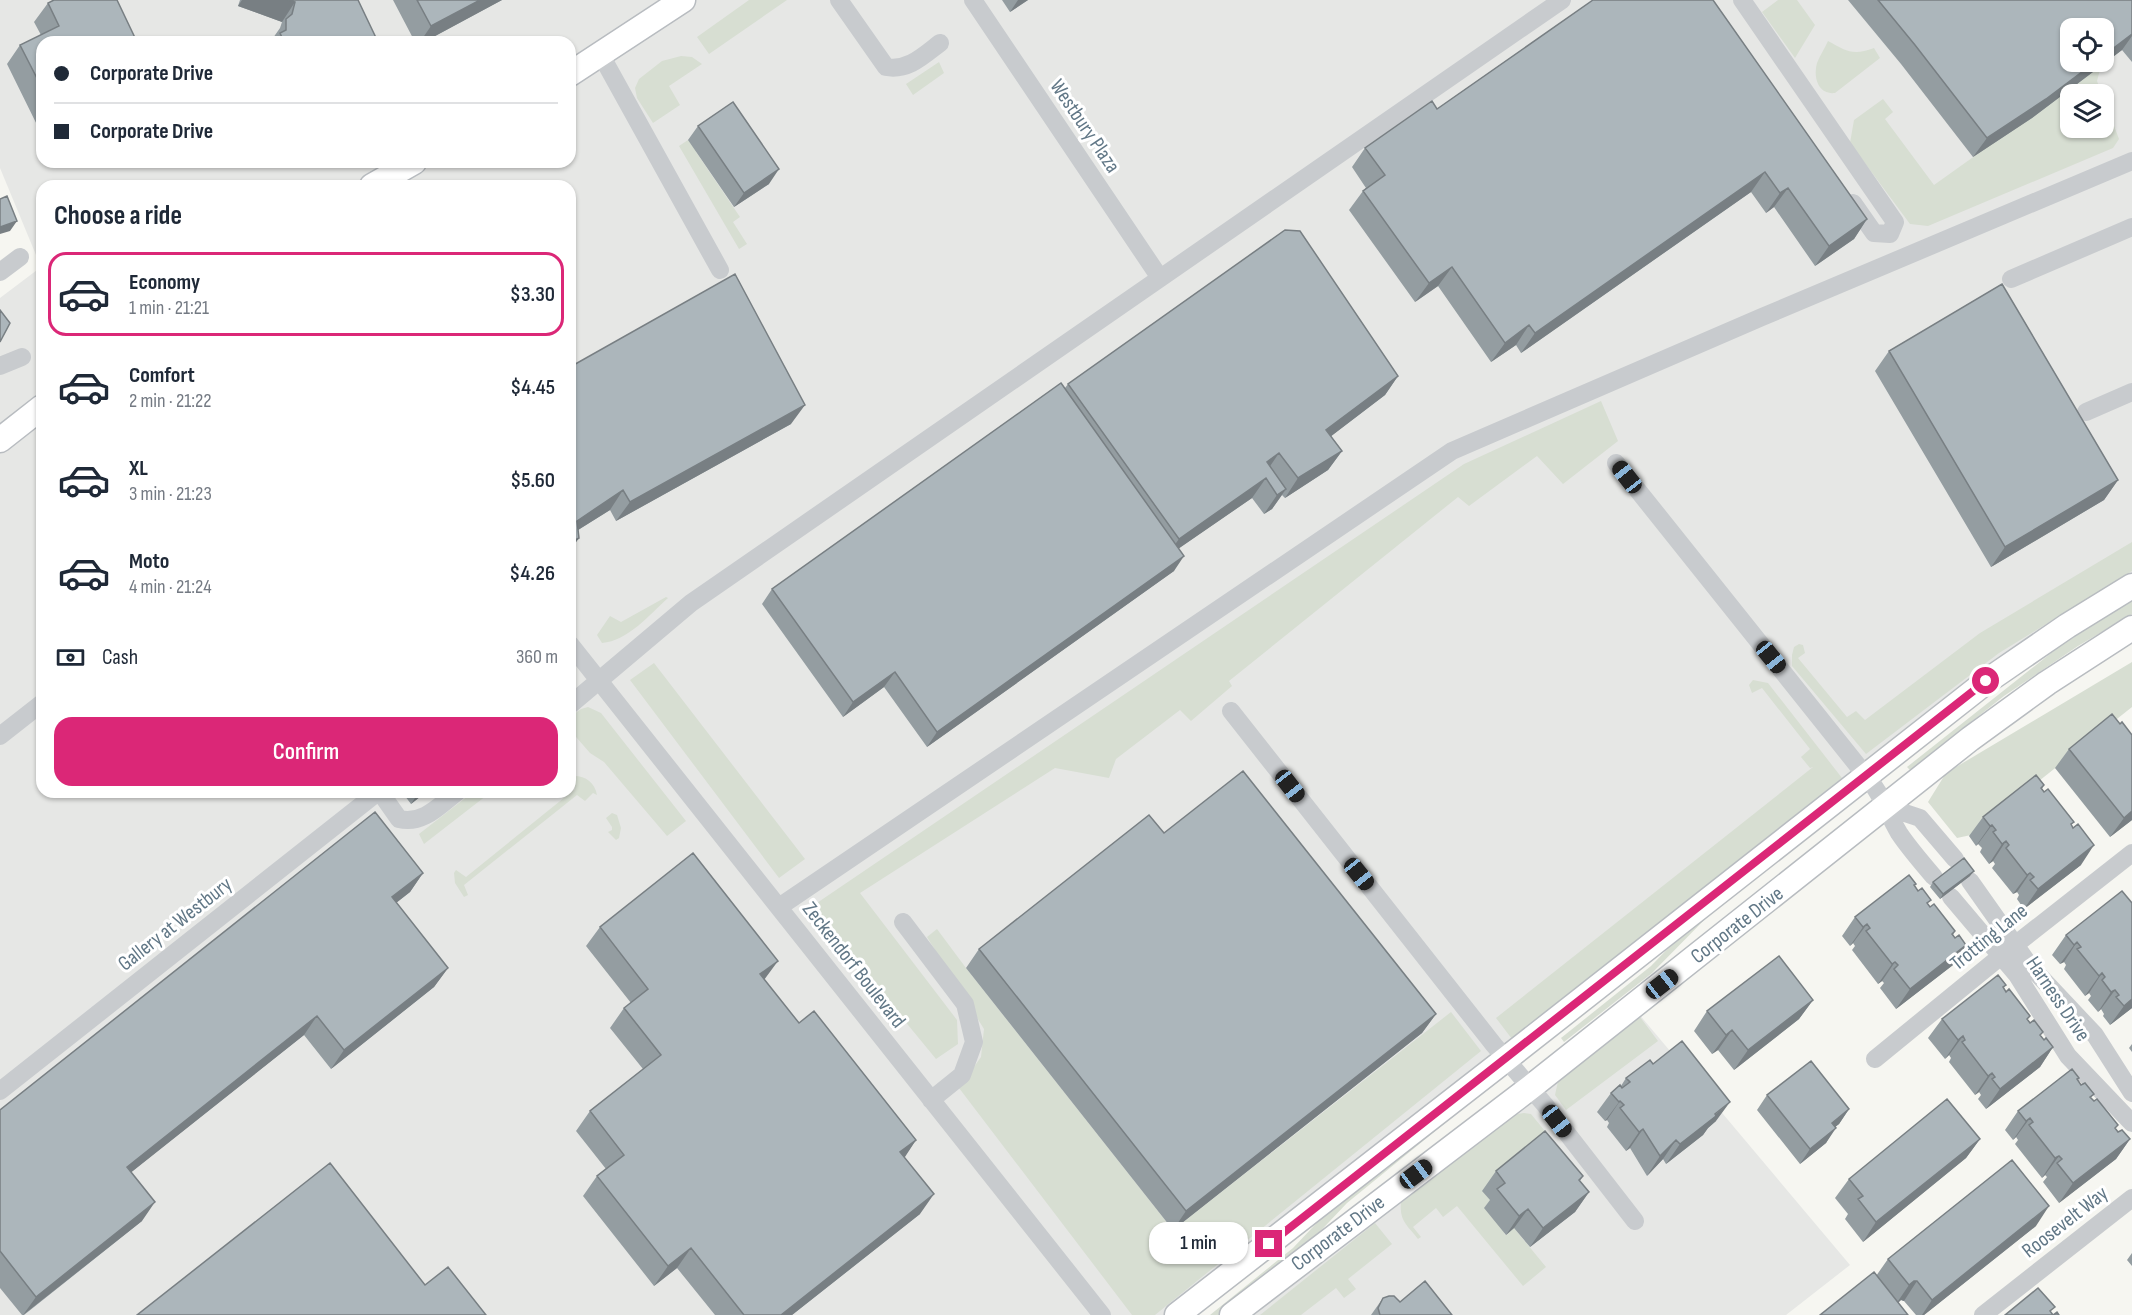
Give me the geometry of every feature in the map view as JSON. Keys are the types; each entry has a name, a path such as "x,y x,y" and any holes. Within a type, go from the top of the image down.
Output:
{"main road":[{"path":"576,70 682,0"},
{"path":"382,180 404,168"},
{"path":"0,440 36,412"},
{"name":"Corporate Drive","path":"1177,1315 1986,681 2067,626 2132,586"},
{"name":"Corporate Drive","path":"1232,1315 1531,1087 1884,806 2021,701 2132,628"}],"street":[{"path":"838,0 886,67 896,69 911,65 940,43"},
{"name":"Westbury Plaza","path":"972,0 1160,278"},
{"path":"576,700 691,603 1562,0"},
{"path":"1742,0 1894,222 1890,234"},
{"path":"601,55 720,270"},
{"path":"779,908 1452,451 2132,161"},
{"path":"1840,184 1874,233 1890,234"},
{"path":"2011,279 2132,227"},
{"path":"1890,234 1905,256"},
{"path":"0,272 20,257"},
{"path":"0,352 0,366 22,357"},
{"path":"2086,412 2132,392"},
{"path":"1616,463 1878,789 1884,806 1900,835 1934,877"},
{"name":"Zeckendorf Boulevard","path":"576,651 1102,1315"},
{"path":"0,736 36,708"},
{"path":"1231,711 1635,1221"},
{"name":"Gallery at Westbury","path":"0,1091 371,798"},
{"path":"383,798 399,819 412,820 428,814 449,798"},
{"path":"1884,806 1920,818 1955,859"},
{"name":"Trotting Lane","path":"1875,1059 2008,950 2132,853"},
{"name":"Harness Drive","path":"2132,1093 2094,1035 2030,966 2008,950 1956,903 1975,888 2008,950 2017,975 2068,1056 2132,1123"},
{"path":"903,922 965,1004 974,1042 962,1075 931,1100"},
{"name":"Roosevelt Way","path":"1983,1315 2132,1198"},
{"name":"Roosevelt Way","path":"2025,1282 2039,1298"}],"shaded area":[{"path":"0,0 2132,0 2132,586 2067,626 1177,1315 0,1315 0,298 36,271 36,798 576,798 576,180 36,180 36,255 0,168"},
{"path":"749,0 787,0 709,54 697,37"},
{"path":"1778,0 1797,0 1815,25 1795,58 1762,12"},
{"path":"1828,41 1855,52 1874,48 1880,58 1835,93 1829,93 1821,88 1816,79 1817,63"},
{"path":"681,56 692,57 702,64 669,86 680,105 653,123 637,98 635,88 639,79 662,61"},
{"path":"939,62 944,73 913,95 906,84"},
{"path":"2093,72 2099,72 2098,84 2076,84"},
{"path":"2060,95 2060,138 2114,138 2114,126 2119,139 2113,148 1928,226 1910,224 1850,143 1854,120 1883,99 1893,112 1885,119 1934,185"},
{"path":"697,134 696,152 740,217 733,222 747,244 739,249 679,146"},
{"path":"1601,401 1618,441 1563,484 1537,456 1469,506 1458,497 1229,681 1232,686 1191,721 1180,710 1116,759 1109,778 1055,768 860,893 957,1020 958,1044 936,1059 811,907 1464,464"},
{"path":"2132,542 2132,571 1999,653 1866,754 1792,666 1794,647 1799,644 1803,645 1805,653 1798,658 1847,717 1856,711 1865,720 1980,633"},
{"path":"2132,595 2132,614 2078,646 2004,696 1910,770 1907,767 2060,646 2074,632"},
{"path":"666,597 668,598 646,619 621,638 602,643 597,635 610,616 621,622"},
{"path":"2132,662 2132,707 1971,835 1957,838 1928,802 1946,773"},
{"path":"654,663 805,859 779,878 630,680"},
{"path":"1753,680 1768,683 1842,778 1512,1039 1496,1018 1813,767 1810,768 1801,757 1810,749 1762,688 1752,693 1749,685"},
{"path":"588,707 601,713 686,821 667,836 604,762 590,753 576,737 576,713"},
{"path":"576,776 589,781 597,795 593,793 585,801 577,795"},
{"path":"465,798 483,798 424,844 419,834"},
{"path":"564,798 573,798 464,885 468,895 464,897 455,883 454,873 456,870 466,877"},
{"path":"612,813 617,815 621,828 619,838 616,840 608,832 612,830 612,827 606,818"},
{"path":"1714,910 1652,973 1564,1042 1561,1038 1651,966 1684,932"},
{"path":"937,929 1173,1230 1451,1012 1481,1051 1155,1315 1132,1315 959,1088 981,1057 984,1029 927,937"},
{"path":"1633,1007 1850,1265 1786,1315 1232,1315"},
{"path":"1640,1017 1658,1041 1566,1110 1555,1095 1559,1077"},
{"path":"1483,1085 1488,1088 1347,1203 1311,1241 1219,1315 1210,1315 1293,1248 1328,1211"},
{"path":"1531,1114 1549,1136 1491,1202 1505,1235 1514,1228 1546,1267 1523,1286 1457,1206 1443,1217 1436,1208 1413,1227 1421,1237 1418,1239 1405,1223 1401,1214 1401,1203 1511,1115"},
{"path":"1375,1223 1392,1244 1348,1279 1356,1289 1344,1298 1336,1288 1301,1315 1260,1315"}],"building":[{"path":"54,0 117,0 134,36 38,36 59,26 48,3"},
{"path":"288,0 358,0 375,36 281,36 280,33 286,30 286,19 292,14 295,2"},
{"path":"417,0 480,0 431,26"},
{"path":"1593,0 1713,0 1867,219 1829,246 1788,188 1780,193 1765,172 1535,333 1529,325 1505,343 1452,267 1429,283 1363,191 1385,175 1365,148 1432,101 1437,109"},
{"path":"1878,0 2132,0 2132,34 2114,48 2114,18 2060,18 2060,72 2082,72 2066,84 2060,84 2060,88 2046,99 1987,138"},
{"path":"36,37 36,76 20,45"},
{"path":"733,102 779,169 744,193 698,126"},
{"path":"7,196 17,221 0,227 0,199"},
{"path":"1285,230 1300,231 1398,376 1326,430 1342,451 1298,478 1279,453 1267,462 1286,489 1277,495 1266,478 1179,539 1068,384"},
{"path":"735,274 805,405 630,502 623,490 577,521 579,538 576,540 576,364"},
{"path":"2002,284 2118,480 2005,547 1889,351"},
{"path":"0,310 10,323 0,342"},
{"path":"1061,383 1184,556 937,732 895,672 853,702 772,589"},
{"path":"2112,714 2132,735 2132,811 2124,818 2069,749"},
{"path":"1243,771 1436,1014 1186,1211 979,949 1149,815 1164,833"},
{"path":"2036,775 2044,785 2041,788 2044,792 2048,789 2074,822 2071,824 2073,828 2078,824 2094,845 2038,889 2030,880 2034,877 2030,873 2027,875 2006,848 2009,845 2006,841 2002,844 1993,832 1996,830 1983,817"},
{"path":"375,812 423,873 392,897 448,968 344,1050 317,1016 127,1167 155,1202 36,1297 0,1251 0,1110"},
{"path":"693,853 778,961 760,974 799,1023 814,1011 916,1140 900,1152 934,1194 781,1315 744,1315 691,1248 668,1266 597,1176 624,1155 590,1111 661,1055 624,1008 648,989 600,927"},
{"path":"1964,858 1974,871 1943,894 1933,882"},
{"path":"1909,875 1918,891 1922,888 1931,900 1927,903 1930,907 1934,904 1955,931 1952,934 1955,938 1959,935 1966,945 1910,989 1894,969 1898,965 1895,962 1892,964 1866,931 1870,928 1867,924 1863,927 1855,917"},
{"path":"2122,891 2132,903 2132,999 2124,1006 2116,997 2119,995 2115,990 2111,992 2102,980 2105,977 2102,973 2099,976 2077,949 2081,947 2077,942 2074,945 2066,935"},
{"path":"1779,956 1813,1000 1748,1050 1732,1030 1726,1035 1707,1011"},
{"path":"1998,975 2006,985 2003,987 2006,992 2009,989 2030,1016 2027,1019 2030,1023 2034,1020 2043,1032 2040,1035 2044,1040 2046,1038 2053,1047 2000,1089 1992,1079 1995,1077 1992,1073 1988,1076 1962,1042 1965,1040 1963,1036 1958,1040 1942,1019"},
{"path":"1682,1041 1730,1102 1680,1144 1676,1140 1660,1156 1643,1129 1639,1132 1620,1108 1624,1105 1611,1093 1620,1085 1622,1088 1630,1082 1626,1078 1650,1060 1653,1064"},
{"path":"1811,1061 1849,1109 1832,1123 1836,1128 1810,1149 1767,1095"},
{"path":"2072,1069 2081,1085 2085,1083 2094,1094 2090,1097 2094,1101 2097,1099 2118,1125 2115,1128 2118,1132 2122,1130 2130,1139 2073,1183 2057,1163 2062,1159 2059,1156 2055,1158 2029,1125 2033,1122 2030,1118 2026,1121 2018,1111"},
{"path":"1947,1099 1980,1139 1876,1222 1858,1199 1863,1196 1849,1179"},
{"path":"1545,1131 1583,1176 1579,1180 1589,1192 1543,1228 1528,1209 1519,1216 1497,1189 1505,1183 1496,1171"},
{"path":"2012,1160 2049,1206 1932,1300 1917,1281 1909,1285 1888,1259"},
{"path":"330,1163 425,1285 448,1267 486,1315 137,1315"},
{"path":"1874,1272 1908,1315 1820,1315"},
{"path":"1425,1281 1452,1315 1380,1315 1378,1308 1383,1298 1394,1296 1400,1302"},
{"path":"2038,1288 2055,1307 2050,1311 2053,1315 2005,1315"}],"route":[{"path":"1269,1244 1986,681"}]}
